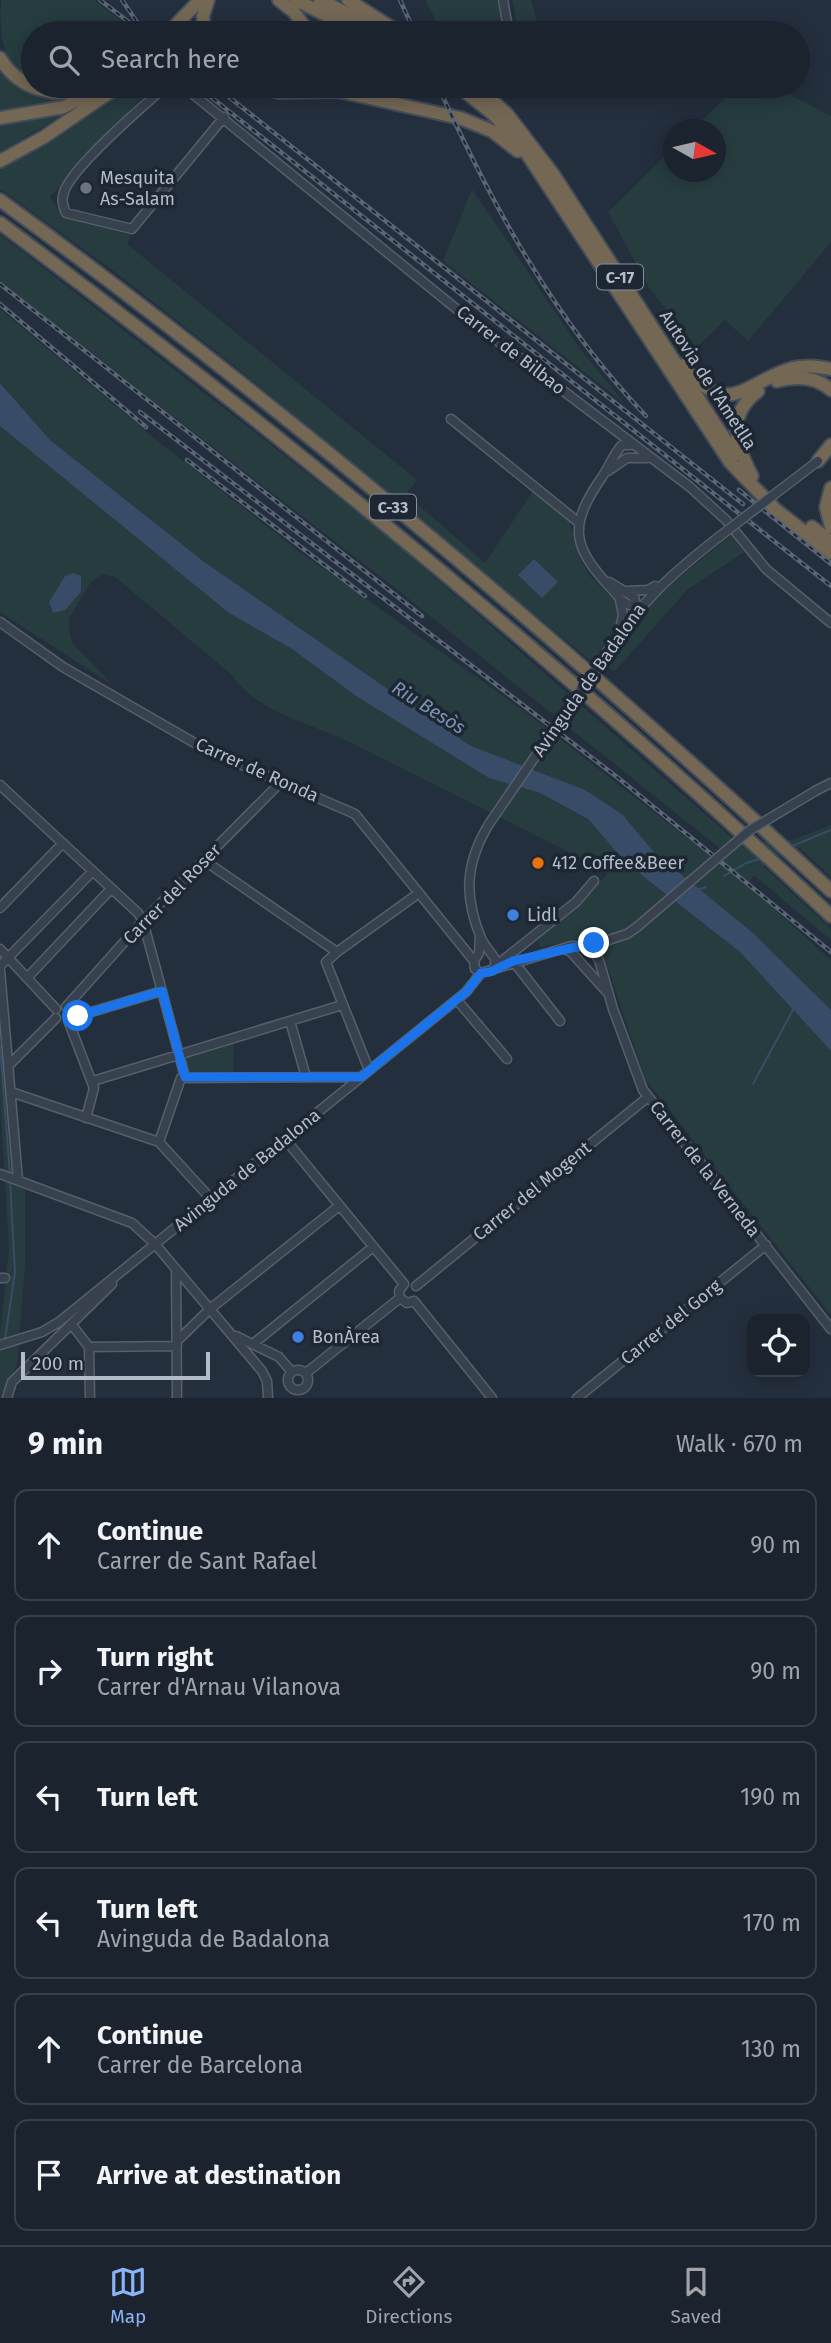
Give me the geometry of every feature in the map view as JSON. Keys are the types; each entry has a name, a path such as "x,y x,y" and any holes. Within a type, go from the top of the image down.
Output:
{"highway":[{"path":"180,21 200,0"},
{"path":"203,21 208,0"},
{"path":"279,0 300,21"},
{"path":"296,0 337,21"},
{"path":"320,0 362,21"},
{"path":"348,0 381,21"},
{"path":"0,58 21,80"},
{"path":"0,118 34,114 64,107 86,98"},
{"path":"0,161 44,137 98,98"},
{"path":"370,98 470,120 500,136 537,167"},
{"name":"C-17","path":"471,98 510,131 537,167 718,447 746,481 782,515 831,552"},
{"name":"Autovia de l'Ametlla","path":"489,98 529,140 723,439 752,476 780,503 831,541"},
{"name":"C-33","path":"0,200 173,330 390,505 548,637 831,891"},
{"name":"C-33","path":"0,223 205,379 410,544 572,681 831,916"},
{"path":"586,225 699,382 713,391 733,394 801,367 831,369"},
{"path":"770,379 805,373 831,379"},
{"path":"752,476 735,435 736,419 749,398 771,383 793,377 820,382 831,390"},
{"path":"818,461 831,444"},
{"path":"831,488 826,506 831,527"}],"street":[{"path":"503,0 507,21"},
{"path":"152,98 114,132 65,189 62,202 66,213 132,229 224,117"},
{"name":"Carrer de Bilbao","path":"199,98 470,320 726,520 766,569 831,623"},
{"path":"452,419 578,522"},
{"path":"606,424 614,436 613,456"},
{"path":"603,475 623,460 629,451 630,443 622,445 613,456 584,503 578,522 580,544 595,571 622,594 628,604 639,607"},
{"name":"Avinguda de Badalona","path":"476,957 480,936 468,873 476,846 619,634 666,578 831,451"},
{"path":"623,460 636,456 650,459"},
{"path":"622,594 648,590 666,578"},
{"path":"619,634 623,615 622,594"},
{"name":"Carrer de Ronda","path":"0,622 63,667 205,749 355,814 419,893 476,957 475,969 481,973"},
{"name":"Carrer del Roser","path":"68,1014 144,921 280,783"},
{"path":"476,957 513,961 579,944 590,946 626,934 750,830 831,783"},
{"path":"0,785 144,921 183,1077 159,1142"},
{"path":"0,908 63,843"},
{"path":"205,861 337,952"},
{"path":"17,1180 0,968 92,872"},
{"path":"481,973 533,938 594,881"},
{"path":"27,978 110,890"},
{"path":"369,1070 326,962 419,893"},
{"name":"Avinguda de Badalona","path":"480,936 496,961"},
{"path":"533,938 538,955"},
{"name":"Carrer de la Verneda","path":"590,946 602,971 638,1081 648,1097 831,1329"},
{"path":"0,948 61,1021 68,1014"},
{"name":"Carrer de la Verneda","path":"564,949 571,952 608,993"},
{"path":"513,961 560,1021"},
{"path":"588,973 597,975 602,971"},
{"name":"Avinguda de Badalona","path":"0,1345 20,1340 60,1322 457,999 481,973"},
{"path":"9,1065 56,1014 78,1016 162,991"},
{"path":"457,999 507,1059"},
{"path":"93,1081 342,1005"},
{"path":"68,1014 93,1081 94,1088 86,1118"},
{"path":"290,1021 306,1077"},
{"path":"183,1077 361,1077"},
{"path":"11,1092 159,1142 211,1199"},
{"name":"Carrer del Mogent","path":"416,1286 648,1097"},
{"path":"285,1139 404,1284 416,1286 418,1294 414,1301 406,1303 400,1298 399,1291 404,1284"},
{"path":"3,1175 117,1215 144,1232 262,1371 267,1381 268,1398"},
{"path":"89,1347 177,1344 209,1309 339,1206"},
{"name":"Carrer del Gorg","path":"577,1398 766,1245"},
{"path":"253,1344 373,1247"},
{"path":"8,1393 137,1260"},
{"path":"176,1269 177,1398"},
{"path":"306,1373 400,1298"},
{"path":"414,1301 492,1398"},
{"path":"72,1325 89,1347 90,1398"},
{"path":"232,1335 279,1357 291,1371"},
{"path":"291,1371 306,1373"},
{"path":"291,1371 288,1383 295,1392 310,1398"},
{"path":"295,1392 308,1382 306,1373"}],"green space":[{"path":"1,0 94,0 121,21 21,21 21,74 8,57 1,25"},
{"path":"425,0 497,0 501,21 436,21"},
{"path":"512,0 531,0 537,21 516,21"},
{"path":"0,70 21,87 21,98 70,98 47,106 0,112"},
{"path":"111,98 142,98 50,197 64,218 131,235 127,244 417,480 406,494 485,563 533,491 569,520 580,559 590,576 616,602 619,611 617,626 592,662 237,368 115,272 0,189 0,170"},
{"path":"725,98 796,98 831,116 831,242 748,341 725,320 696,348 648,286 608,212 663,158 663,182 726,182 726,119 703,119"},
{"path":"84,103 0,152 0,124 42,119"},
{"path":"472,189 580,349 625,404 443,261"},
{"path":"0,234 388,536 739,844 791,840 831,825 831,877 800,848 782,854 764,867 831,929 831,940 754,875 747,885 831,960 831,1010 752,932 654,852 622,814 585,790 469,745 203,561 50,440 0,383 0,309 154,438 301,553 523,710 720,864 728,855 399,591 6,287 0,280"},
{"path":"0,426 229,613 292,649 356,696 489,778 540,793 588,819 626,863 740,952 831,1051 831,1315 645,1079 597,935 540,947 538,940 607,875 597,866 347,741 269,707 254,698 232,675 115,577 103,574 91,582 70,617 69,631 73,644 114,686 0,612","holes":["65,576 81,576 81,592 73,601 49,602"]},
{"path":"731,535 744,552 688,589 615,671 606,667 656,597"},
{"path":"0,1020 15,1185 25,1189 25,1268 17,1365 0,1398 0,1335 9,1249 0,1099"},
{"path":"234,1038 233,1077 188,1078 180,1056"}],"water":[{"path":"0,383 50,440 203,561 363,672 469,745 585,790 622,814 654,852 752,932 831,1010 831,1051 740,952 626,863 588,819 540,793 489,778 356,696 292,649 229,613 0,426"},
{"path":"534,559 558,582 542,598 518,575"},
{"path":"73,573 81,576 81,592 65,610 53,613 49,602 65,576"}],"waterway":[{"path":"790,847 831,830"},
{"path":"724,876 746,863 762,858"},
{"path":"697,890 706,887"},
{"path":"753,1084 794,1008"},
{"path":"0,1046 10,1175"},
{"path":"5,1339 15,1272 10,1181"}],"railway":[{"path":"100,0 127,21"},
{"path":"122,0 136,21"},
{"path":"400,0 410,21"},
{"path":"212,98 831,586"},
{"path":"230,98 743,504"},
{"path":"444,98 480,174 554,301 613,379 646,416"},
{"path":"0,284 422,616"},
{"path":"0,304 146,427"},
{"path":"140,412 617,777 831,952"},
{"path":"187,460 365,596"},
{"path":"739,490 831,564"}],"place":[{"name":"Mesquita As-Salam","path":"86,188"},
{"name":"412 Coffee&Beer","path":"538,863"},
{"name":"Lidl","path":"513,915"},
{"name":"BonÀrea","path":"298,1337"}],"route":[{"path":"78,1016 162,991 185,1077 361,1077 473,986 481,973 486,974 513,961 570,946 590,946 594,943"}],"water label":[{"name":"Riu Besòs","path":"429,707"}]}
